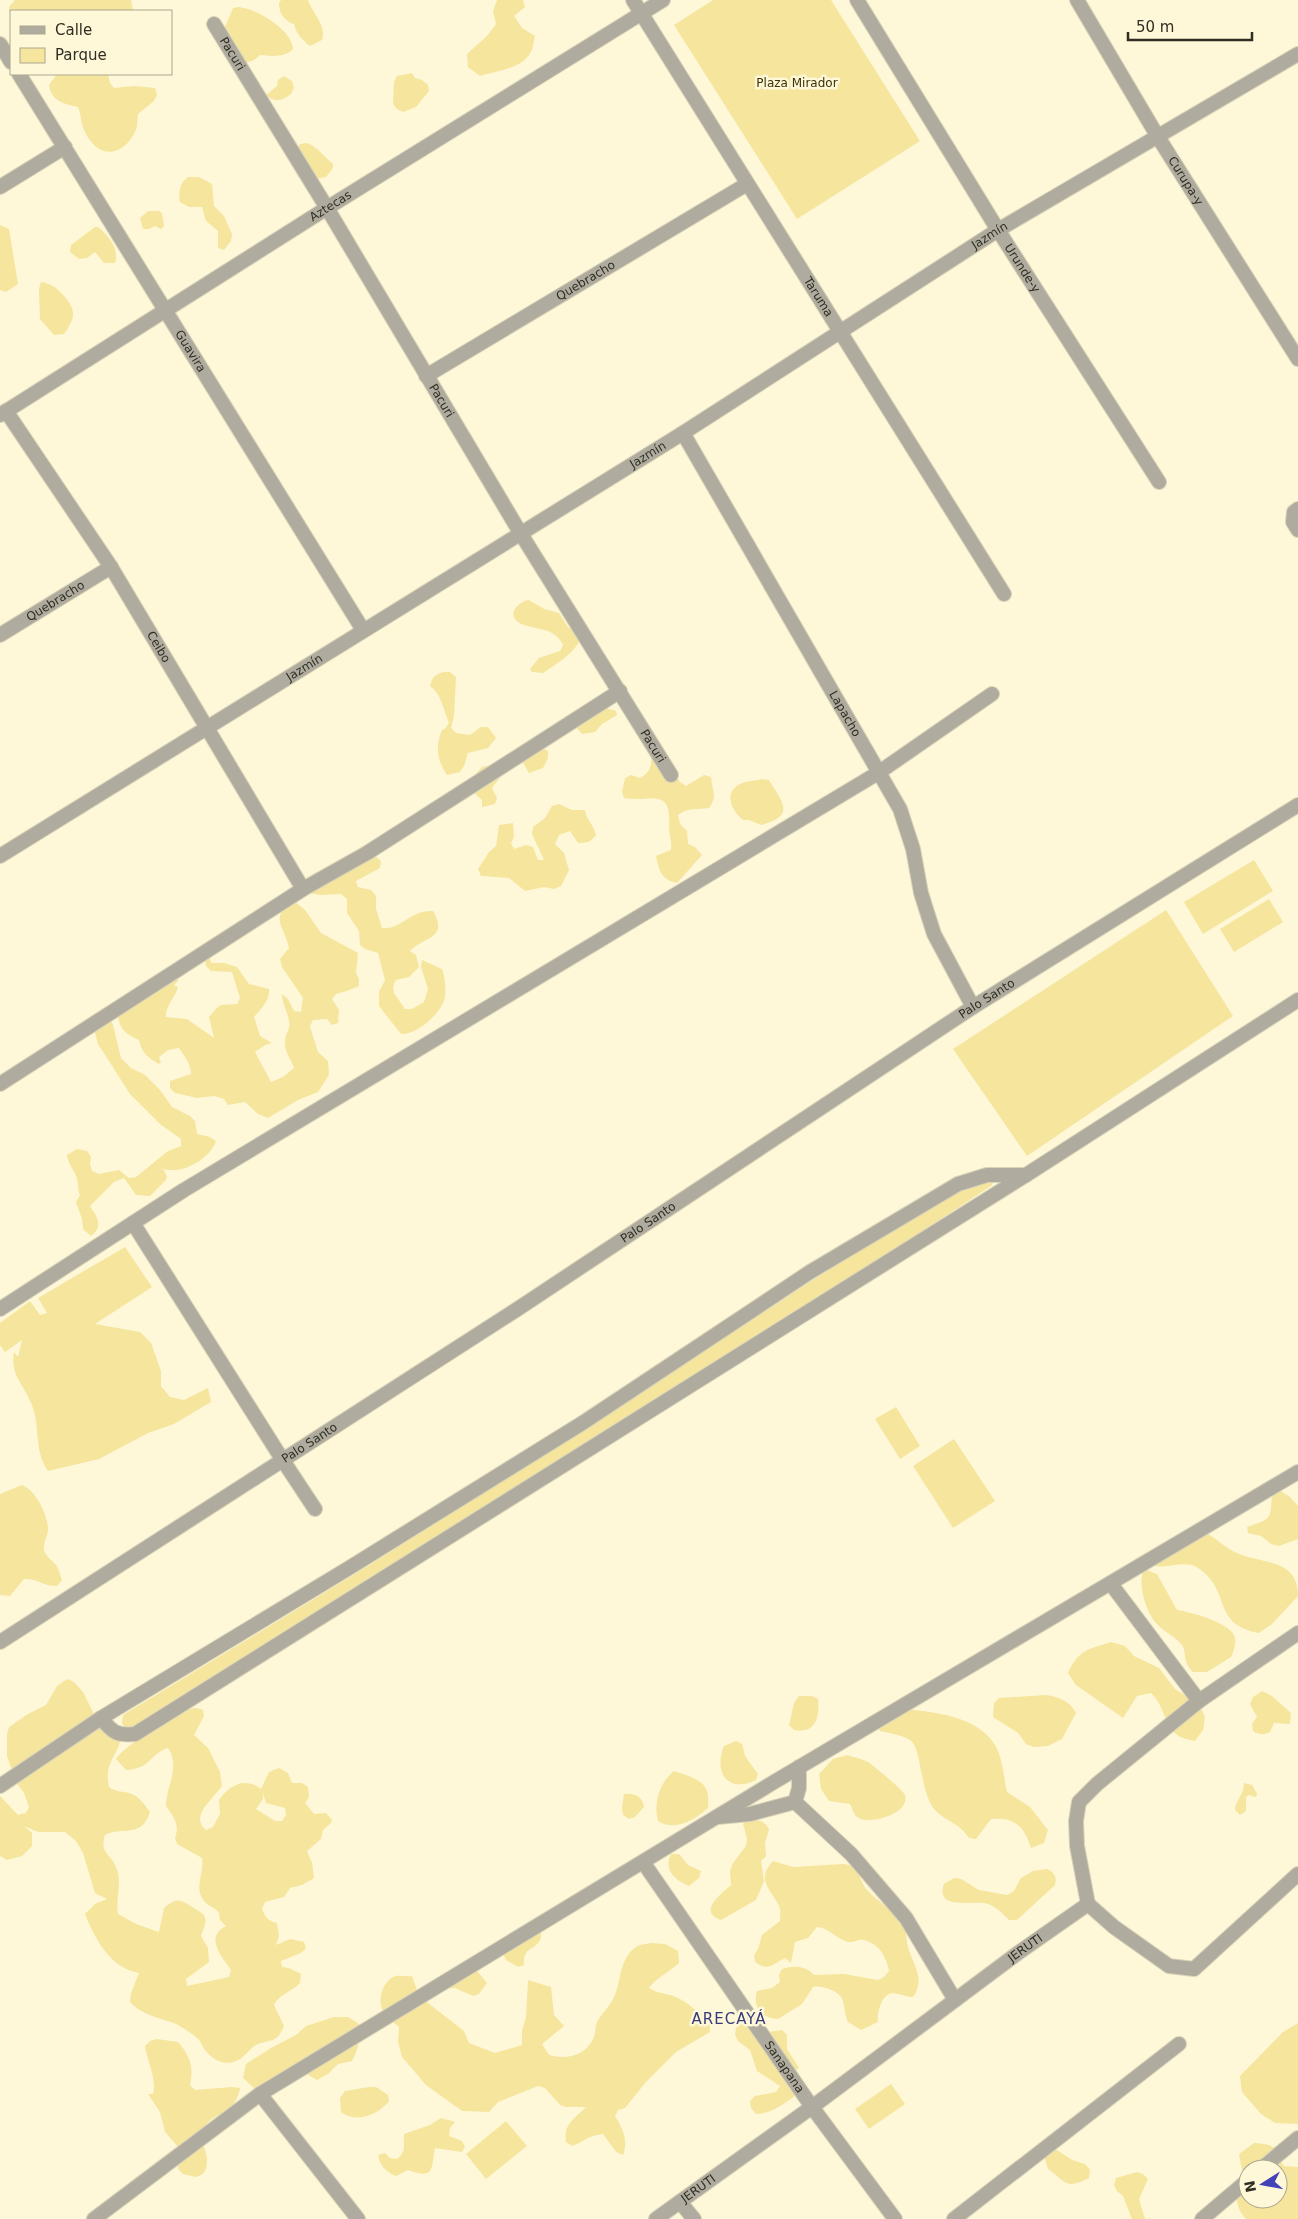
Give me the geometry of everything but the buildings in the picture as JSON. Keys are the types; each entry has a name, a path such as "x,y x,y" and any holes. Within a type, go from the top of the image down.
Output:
{"street":[{"name":"Taruma","path":"633,0 1004,594"},
{"name":"Aztecas","path":"3,413 326,208 642,15 663,0"},
{"name":"Urunde-y","path":"857,0 998,230 1159,482"},
{"name":"Curupa-y","path":"1077,0 1158,137 1298,359"},
{"name":"Pacuri","path":"214,24 520,534 671,775"},
{"path":"0,44 10,60"},
{"name":"Jazmín","path":"0,856 683,433 998,230 1298,54"},
{"name":"Guavira","path":"20,75 363,630"},
{"path":"0,187 65,147"},
{"name":"Quebracho","path":"426,376 747,184"},
{"name":"Ceibo","path":"3,413 111,568 303,889"},
{"name":"Lapacho","path":"683,433 900,809 913,849 921,893 934,934 973,1007"},
{"path":"1298,509 1294,512 1293,522 1298,530"},
{"name":"Quebracho","path":"0,636 111,568"},
{"path":"0,1084 303,889 367,853 620,691"},
{"path":"0,1308 184,1190 878,773 992,694"},
{"name":"Palo Santo","path":"0,1642 282,1459 525,1305 973,1007 1298,805"},
{"path":"101,1718 114,1732 121,1735 135,1734 1026,1175 1298,1000"},
{"path":"0,1786 101,1718 358,1563 584,1422 810,1272 958,1184 988,1175 1026,1175"},
{"path":"133,1223 315,1509"},
{"path":"94,2219 260,2094 799,1767 1298,1472"},
{"path":"1111,1584 1199,1701"},
{"path":"1298,1633 1199,1701 1098,1784 1079,1802 1076,1821 1077,1846 1088,1904 1114,1927 1170,1966 1194,1969 1298,1874"},
{"path":"796,1802 799,1767"},
{"path":"717,1817 750,1814 796,1802"},
{"path":"796,1802 852,1854 906,1918 955,2000"},
{"name":"Sanapana","path":"643,1862 812,2107 895,2219"},
{"name":"JERUTI","path":"656,2219 1088,1904"},
{"path":"954,2219 1180,2044"},
{"path":"260,2094 358,2219"},
{"path":"1273,2159 1298,2138"},
{"path":"1202,2219 1238,2188"},
{"path":"680,2202 694,2219"}],"green space":[{"path":"15,0 131,0 133,10 10,10 10,13 9,7"},
{"path":"281,0 308,0 323,30 322,40 310,46 304,41 294,24 287,21 281,13 279,3"},
{"path":"497,0 523,0 525,7 514,16 522,28 535,36 533,46 527,58 515,66 480,76 468,67 467,54 487,36 496,24 493,11"},
{"name":"Plaza Mirador","path":"713,0 831,0 920,141 797,219 674,25"},
{"path":"239,7 264,16 280,28 287,35 293,49 282,55 260,55 252,61 241,62 225,34 225,27 233,8"},
{"path":"412,73 415,78 422,80 428,85 429,91 416,107 403,112 393,104 394,82 397,76"},
{"path":"56,75 108,75 110,83 114,88 134,86 155,88 157,95 154,101 138,114 136,130 131,139 124,146 110,152 96,147 89,140 83,127 78,107 63,103 55,98 49,85"},
{"path":"284,76 292,81 294,88 291,94 278,100 266,95 277,86 278,80"},
{"path":"307,143 333,164 333,168 326,177 315,179 306,160 297,150 300,144"},
{"path":"189,177 199,177 212,184 214,206 224,216 232,234 231,241 224,250 218,248 218,231 206,221 202,207 189,207 180,202 180,188"},
{"path":"148,211 159,211 162,213 164,226 161,229 155,226 143,229 140,218"},
{"path":"0,225 9,229 18,284 6,292 0,290"},
{"path":"95,227 102,230 112,243 116,253 115,263 104,263 95,252 87,258 79,259 70,252 71,245"},
{"path":"41,282 57,289 73,310 72,319 64,334 54,335 40,319 39,289"},
{"path":"529,600 544,609 559,613 568,627 577,632 581,638 570,654 543,673 532,672 530,669 539,658 560,651 563,645 554,634 523,625 515,619 513,615 518,605"},
{"path":"444,672 450,672 456,677 454,716 451,728 456,733 470,735 481,727 488,727 496,738 488,748 468,753 460,772 447,775 439,759 438,742 442,730 449,723 440,698 430,686 434,677"},
{"path":"606,708 616,711 617,715 602,724 595,732 582,734 575,726 540,747 548,751 548,758 543,768 529,773 522,761 504,772 492,788 497,798 495,804 482,807 482,800 473,792 372,853 381,861 380,868 356,881 358,887 371,890 376,896 376,909 382,928 395,926 412,916 425,912 433,911 437,920 438,927 433,936 410,951 416,955 419,967 409,977 396,980 393,986 394,993 405,1009 412,1009 424,1002 428,989 421,967 422,960 442,969 445,997 439,1010 428,1022 414,1031 401,1034 379,1006 379,992 385,980 378,953 365,949 360,945 359,931 347,913 347,899 341,894 321,895 307,893 472,778 482,767 496,764"},
{"path":"651,753 668,763 680,782 686,786 704,775 711,777 714,796 709,808 689,810 678,815 680,824 687,831 688,844 695,847 702,855 677,883 664,877 656,856 671,850 667,805 657,799 624,798 622,792 625,778 631,775 640,778 649,771"},
{"path":"762,779 769,780 779,795 783,813 772,821 761,825 749,820 743,820 733,808 730,798 733,789 738,785"},
{"path":"559,804 572,810 585,810 596,835 588,842 578,843 570,831 559,835 555,844 564,853 569,870 561,886 554,889 544,887 525,891 509,878 481,876 478,869 489,852 496,846 499,825 513,823 514,837 511,843 514,849 526,845 533,847 538,860 544,860 532,834 533,827 545,818 552,806"},
{"path":"1254,860 1273,891 1203,934 1184,902"},
{"path":"1269,899 1283,922 1234,952 1220,929"},
{"path":"294,901 305,910 321,933 358,953 356,973 359,979 359,986 336,994 332,999 339,1010 338,1023 332,1025 327,1019 313,1020 310,1026 318,1052 328,1061 329,1075 318,1092 298,1100 268,1118 258,1114 245,1102 228,1105 224,1099 214,1096 197,1098 175,1093 170,1088 170,1081 191,1074 189,1063 179,1048 168,1050 159,1057 161,1062 159,1064 146,1054 139,1040 123,1030 119,1022 118,1012 177,978 178,981 174,985 178,987 167,1009 166,1017 187,1019 214,1038 209,1017 219,1006 237,1004 240,998 232,972 211,971 206,966 205,959 210,957 211,963 224,963 237,967 249,984 269,989 267,1001 254,1017 260,1036 272,1043 265,1045 255,1052 271,1082 283,1077 294,1068 285,1045 289,1024 282,994 288,999 294,1011 301,1012 303,998 282,967 280,959 289,948 280,925 280,915 287,902"},
{"path":"1166,910 1233,1016 1027,1156 953,1049"},
{"path":"110,1019 121,1058 131,1068 145,1075 160,1090 172,1107 190,1116 195,1121 197,1134 210,1137 216,1141 210,1151 194,1165 173,1170 159,1168 164,1170 167,1177 150,1196 136,1195 124,1178 114,1182 90,1206 98,1221 97,1229 91,1236 83,1229 82,1219 76,1202 80,1195 78,1181 67,1155 77,1149 87,1151 91,1157 92,1171 99,1174 119,1170 129,1178 136,1177 168,1151 181,1146 181,1139 160,1124 130,1094 98,1044 94,1029"},
{"path":"990,1181 993,1183 991,1186 829,1292 131,1730 124,1727 122,1723 123,1715 355,1574 586,1429 819,1276 953,1193"},
{"path":"125,1247 152,1287 95,1324 140,1332 151,1343 161,1371 161,1386 170,1397 184,1400 208,1388 211,1402 174,1424 148,1433 99,1459 48,1471 40,1454 34,1411 14,1367 14,1352 18,1357 22,1340 5,1352 0,1345 0,1323 30,1301 40,1315 47,1313 38,1298"},
{"path":"896,1407 920,1446 900,1459 875,1419"},
{"path":"954,1439 995,1501 953,1528 913,1466"},
{"path":"22,1485 37,1498 44,1512 48,1531 44,1550 57,1567 62,1580 57,1586 53,1586 24,1579 10,1596 0,1595 0,1494"},
{"path":"1277,1489 1289,1496 1298,1506 1298,1539 1279,1546 1271,1544 1261,1536 1248,1533 1247,1527 1262,1522 1268,1517 1272,1493"},
{"path":"1203,1531 1234,1552 1278,1565 1292,1575 1298,1596 1272,1624 1259,1633 1244,1629 1235,1623 1228,1615 1211,1579 1196,1567 1183,1564 1154,1566 1153,1563"},
{"path":"1144,1569 1157,1574 1177,1610 1208,1618 1230,1630 1234,1635 1235,1641 1231,1657 1207,1672 1193,1672 1189,1668 1181,1644 1160,1627 1149,1613 1142,1590"},
{"path":"1111,1642 1125,1646 1134,1656 1159,1668 1175,1689 1199,1704 1205,1717 1203,1730 1195,1741 1176,1734 1171,1729 1151,1693 1137,1696 1123,1718 1076,1685 1068,1673 1076,1659 1090,1649"},
{"path":"67,1679 74,1682 83,1692 95,1716 121,1735 118,1748 108,1771 109,1787 116,1791 136,1796 150,1812 142,1826 105,1835 103,1846 116,1867 119,1879 118,1914 136,1924 159,1932 164,1908 174,1901 179,1900 185,1903 205,1917 201,1936 208,1948 209,1962 186,1979 187,1986 229,1977 231,1970 220,1953 216,1941 216,1936 226,1926 220,1920 219,1913 206,1903 201,1896 199,1885 202,1858 177,1844 175,1838 176,1825 166,1806 173,1769 172,1755 168,1748 140,1767 126,1770 116,1759 121,1753 141,1737 178,1714 196,1708 200,1709 203,1710 204,1716 194,1735 208,1748 220,1772 222,1786 208,1802 201,1814 201,1825 206,1830 213,1827 220,1814 219,1800 223,1794 233,1786 244,1783 250,1783 261,1789 269,1772 279,1768 288,1773 292,1783 302,1783 308,1787 309,1797 305,1803 314,1814 326,1813 332,1820 323,1830 321,1839 307,1851 312,1863 314,1878 302,1885 290,1888 284,1897 265,1902 262,1909 267,1918 277,1923 279,1936 276,1945 290,1939 304,1942 306,1948 301,1953 281,1961 282,1967 301,1974 300,1983 279,1998 274,2005 284,2026 279,2035 274,2040 258,2044 239,2060 227,2063 215,2059 191,2033 172,2022 141,2011 130,2002 131,1993 139,1973 129,1970 112,1959 99,1942 89,1924 85,1914 95,1904 107,1899 95,1893 83,1853 76,1841 65,1832 38,1832 24,1826 32,1833 32,1846 22,1856 7,1860 0,1856 0,1796 18,1815 26,1813 29,1807 24,1793 16,1782 7,1756 7,1734 9,1727 46,1705 57,1686","holes":["263,1793 266,1803 285,1808 286,1815 282,1821 275,1821 256,1809 263,1799"]},
{"path":"1262,1691 1272,1696 1291,1713 1290,1724 1274,1723 1270,1732 1266,1734 1259,1734 1253,1731 1252,1724 1257,1717 1250,1704 1253,1697"},
{"path":"1046,1695 1064,1700 1071,1705 1076,1713 1062,1739 1048,1746 1033,1747 1026,1744 1018,1733 993,1717 994,1703 999,1698"},
{"path":"799,1696 812,1696 818,1699 818,1712 815,1723 812,1727 801,1731 794,1730 789,1725 794,1703"},
{"path":"891,1708 951,1716 966,1721 990,1738 998,1751 1007,1792 1030,1807 1048,1830 1044,1843 1031,1848 1025,1834 1017,1824 1012,1821 999,1819 991,1819 976,1839 969,1838 960,1828 940,1815 931,1804 927,1795 914,1744 903,1737 880,1731 877,1724"},
{"path":"736,1741 742,1744 745,1756 758,1774 756,1780 746,1784 731,1782 725,1778 720,1764 724,1746"},
{"path":"847,1755 868,1762 899,1788 905,1795 905,1802 901,1808 895,1813 870,1820 856,1816 850,1804 829,1801 821,1789 819,1774 833,1759"},
{"path":"674,1771 695,1779 704,1786 707,1792 708,1808 691,1820 671,1825 658,1821 656,1807 661,1787"},
{"path":"1244,1783 1252,1785 1257,1794 1256,1797 1249,1795 1246,1797 1246,1811 1240,1815 1235,1810 1235,1807 1243,1791"},
{"path":"624,1794 637,1796 642,1800 644,1807 635,1817 629,1819 623,1815"},
{"path":"748,1819 763,1822 769,1829 765,1843 766,1856 761,1861 764,1881 756,1900 721,1920 714,1917 711,1908 717,1898 731,1885 730,1871 733,1863 746,1846 747,1839 743,1824"},
{"path":"671,1854 679,1854 688,1865 701,1871 699,1878 689,1886 679,1881 669,1870 668,1865"},
{"path":"773,1861 793,1867 843,1864 853,1867 867,1890 904,1924 908,1947 918,1978 917,1990 913,1997 894,1993 888,1994 880,2005 878,2022 861,2030 848,2022 842,1998 835,1992 821,1987 813,1987 802,2004 778,2019 767,2017 763,2014 757,2007 757,1991 772,1988 780,1982 779,1975 782,1969 800,1967 814,1975 844,1974 878,1980 889,1971 884,1956 870,1942 860,1940 848,1942 825,1929 817,1927 808,1938 795,1942 791,1963 785,1958 767,1967 755,1962 754,1955 762,1935 780,1921 778,1903 765,1881 767,1868"},
{"path":"1047,1869 1055,1876 1055,1885 1017,1920 1009,1920 988,1904 949,1901 945,1898 943,1892 944,1884 954,1878 961,1879 979,1890 1007,1895 1014,1891 1021,1878 1033,1871"},
{"path":"536,1928 541,1932 541,1938 526,1953 524,1965 518,1967 506,1960 503,1954"},
{"path":"651,1943 665,1944 678,1951 679,1963 649,1988 680,1999 710,2019 710,2032 676,2052 646,2082 625,2108 618,2110 615,2116 625,2139 623,2155 616,2152 603,2134 589,2137 572,2146 566,2142 568,2126 586,2107 566,2107 560,2105 545,2088 538,2086 498,2102 489,2112 462,2111 426,2085 402,2057 398,2042 399,2027 382,2009 381,1994 389,1980 397,1976 412,1976 419,1996 464,2031 469,2043 495,2053 522,2045 528,1980 551,1987 554,2015 564,2026 542,2044 549,2055 569,2057 586,2049 591,2043 597,2022 616,1993 623,1965 630,1952 638,1946"},
{"path":"471,1970 478,1972 487,1983 479,1994 473,1996 455,1988 440,1989"},
{"path":"334,2017 348,2017 359,2024 358,2043 352,2061 338,2064 328,2074 317,2080 305,2073 280,2083 254,2088 243,2078 246,2064 296,2035 306,2026"},
{"path":"1298,2023 1298,2124 1275,2123 1261,2114 1242,2092 1240,2076 1283,2032"},
{"path":"742,2024 768,2032 782,2030 787,2035 787,2049 799,2068 788,2076 798,2093 784,2104 761,2114 756,2114 751,2108 750,2101 755,2096 776,2092 780,2086 757,2071 750,2050 738,2041 735,2035 736,2028"},
{"path":"157,2039 178,2042 182,2047 190,2062 192,2072 190,2085 195,2090 240,2088 234,2104 204,2128 202,2139 207,2162 203,2174 196,2177 183,2174 178,2169 179,2148 165,2132 160,2112 148,2094 153,2094 154,2082 145,2046 150,2041"},
{"path":"891,2084 905,2104 869,2129 855,2109"},
{"path":"376,2087 388,2095 389,2101 379,2110 367,2116 353,2117 341,2112 340,2098 345,2091"},
{"path":"441,2118 455,2122 450,2128 449,2136 462,2141 465,2147 462,2152 435,2148 432,2167 430,2171 423,2174 408,2170 396,2176 384,2168 378,2155 385,2153 390,2158 397,2159 404,2148 404,2134 430,2125"},
{"path":"506,2121 527,2146 486,2179 466,2154"},
{"path":"1254,2143 1272,2146 1280,2159 1240,2159 1239,2154"},
{"path":"1054,2148 1072,2160 1085,2164 1090,2170 1089,2178 1070,2184 1048,2169 1044,2156"},
{"path":"1288,2166 1298,2167 1298,2219 1246,2219 1239,2209 1288,2209"},
{"path":"1137,2172 1143,2174 1148,2179 1139,2199 1145,2219 1132,2219 1123,2196 1114,2185 1116,2178"}],"district":[{"name":"ARECAYÁ","path":"729,2019"}]}
